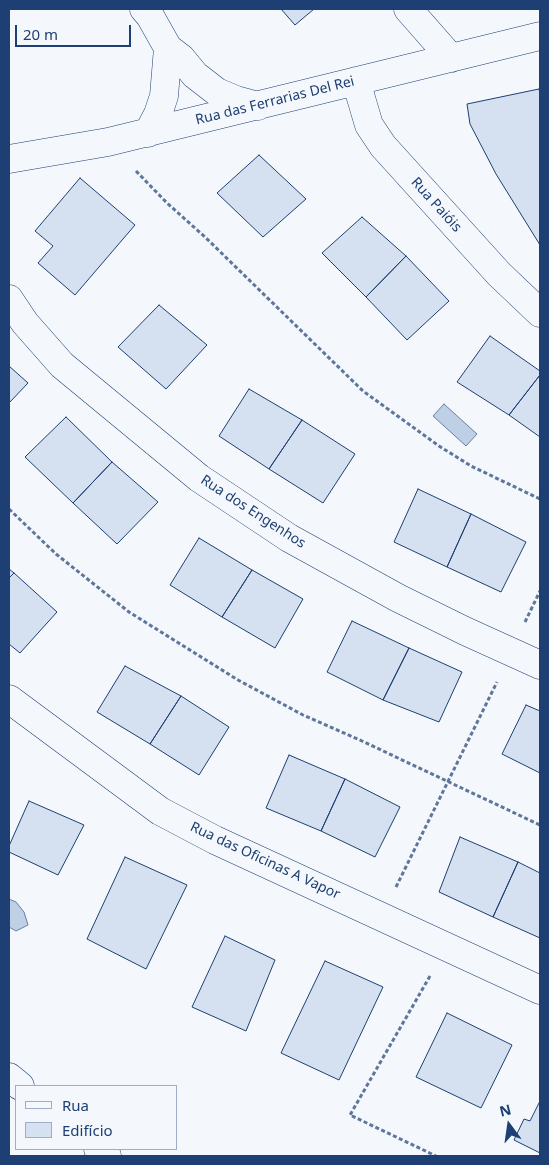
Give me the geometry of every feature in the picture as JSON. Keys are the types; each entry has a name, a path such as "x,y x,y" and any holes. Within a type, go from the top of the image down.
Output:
{"street":[{"path":"144,9 168,48 181,58 194,75 217,92 258,106"},
{"path":"408,9 451,58"},
{"name":"Rua das Ferrarias Del Rei","path":"9,159 148,133 540,36"},
{"path":"148,133 158,114 164,96 168,48"},
{"name":"Rua Paióis","path":"356,81 369,125 383,146 499,274 540,313"},
{"name":"Rua dos Engenhos","path":"9,299 25,323 62,365 199,478 289,538 398,598 540,665"},
{"name":"Rua das Oficinas A Vapor","path":"9,699 160,811 215,840 540,990"}],"path":[{"path":"108,142 167,203 363,391 439,446 471,466 540,499"},
{"path":"9,509 56,554 92,584 129,612 202,659 274,701 540,825"},
{"path":"392,895 540,591"},
{"path":"436,1156 350,1115 447,946"}],"water":[{"path":"444,404 477,434 466,446 433,416"},
{"path":"9,899 16,902 24,912 28,925 16,931 9,927"}],"building":[{"path":"281,9 314,9 295,25"},
{"path":"539,89 540,245 496,174 470,124 467,104"},
{"path":"259,155 306,199 263,237 217,193"},
{"path":"80,178 135,225 75,295 38,263 53,246 35,231"},
{"path":"362,217 406,256 366,297 322,253"},
{"path":"406,256 449,301 407,340 366,297"},
{"path":"159,305 207,345 166,389 118,347"},
{"path":"490,336 540,371 540,375 509,415 457,382"},
{"path":"9,366 28,383 9,403"},
{"path":"540,375 540,437 509,415"},
{"path":"249,389 302,420 269,469 219,436"},
{"path":"66,417 112,462 73,503 25,457"},
{"path":"302,420 355,454 323,503 269,469"},
{"path":"112,462 158,502 117,544 73,503"},
{"path":"418,489 471,514 447,567 394,542"},
{"path":"471,514 526,542 501,592 447,567"},
{"path":"199,538 252,570 222,617 170,585"},
{"path":"9,569 14,573 9,578"},
{"path":"252,570 303,599 275,648 222,617"},
{"path":"14,573 57,612 20,653 9,644 9,578"},
{"path":"352,621 409,648 383,700 327,672"},
{"path":"409,648 462,672 439,722 383,700"},
{"path":"125,666 181,696 150,744 97,712"},
{"path":"181,696 229,727 199,775 150,744"},
{"path":"526,705 540,711 540,773 502,754"},
{"path":"289,755 345,779 321,831 266,808"},
{"path":"345,779 400,807 375,857 321,831"},
{"path":"29,801 84,825 58,875 9,852 9,846"},
{"path":"460,837 518,862 493,917 439,892"},
{"path":"125,857 187,885 146,969 87,939"},
{"path":"518,862 540,873 540,938 493,917"},
{"path":"225,936 275,960 246,1031 192,1007"},
{"path":"325,961 383,987 339,1080 281,1053"},
{"path":"447,1013 512,1045 481,1108 416,1077"},
{"path":"540,1101 540,1153 514,1140 524,1119 530,1121"}]}
